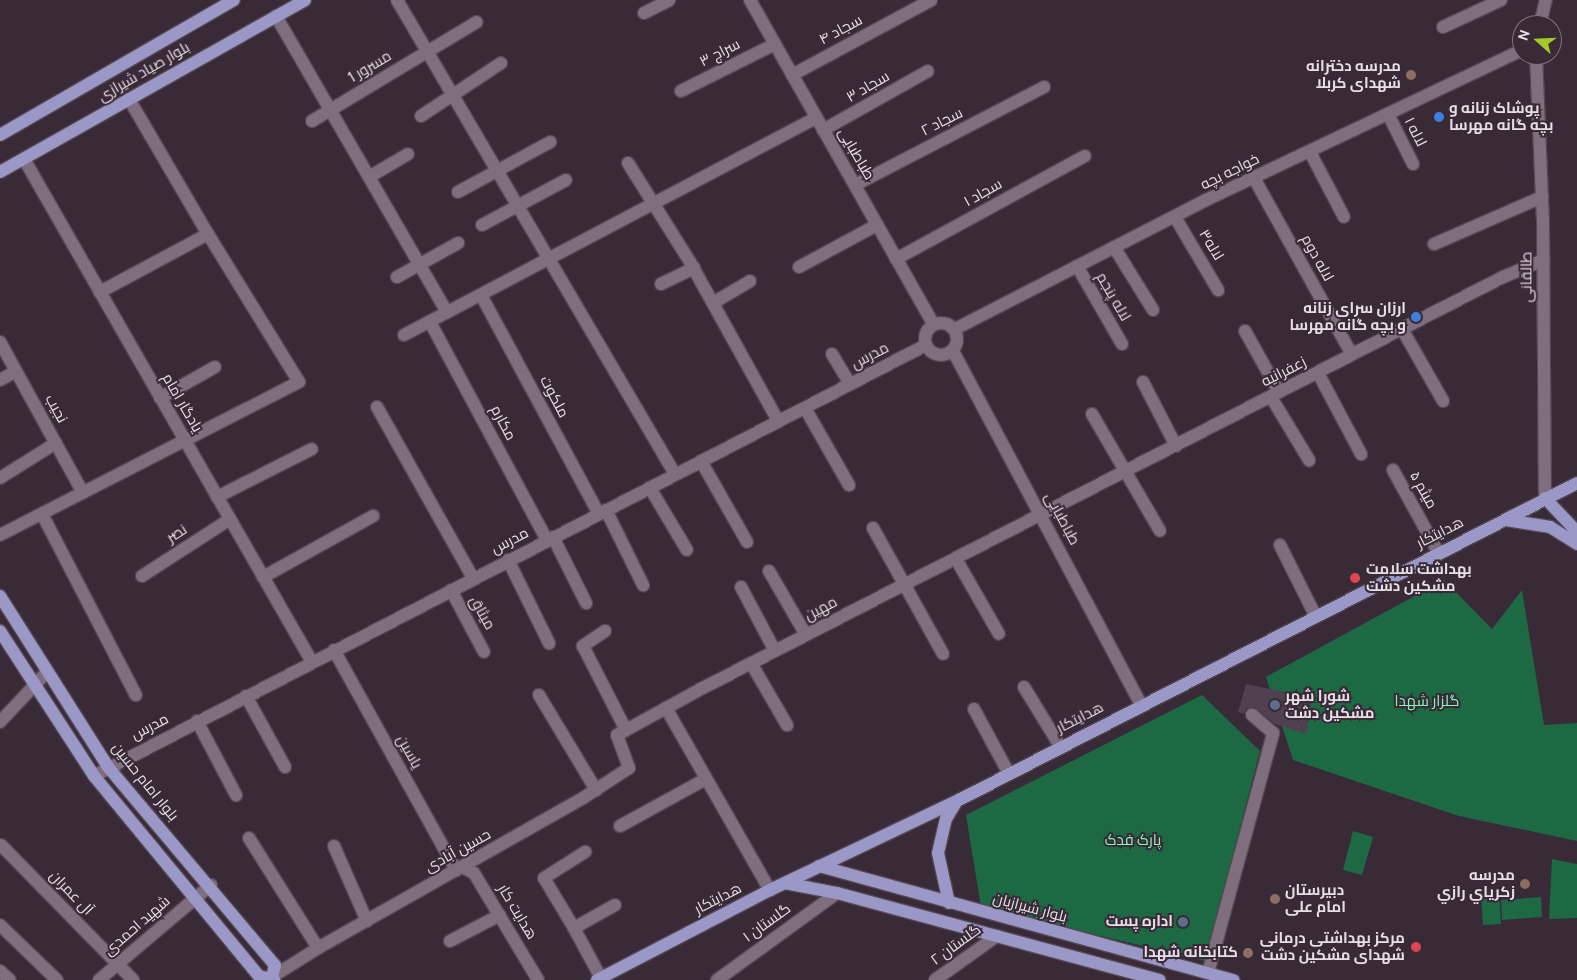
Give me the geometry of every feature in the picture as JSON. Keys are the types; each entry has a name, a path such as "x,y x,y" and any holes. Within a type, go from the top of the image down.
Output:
{"main road":[{"name":"بلوار صیاد شیرازی","path":"0,135 234,0"},
{"name":"بلوار صیاد شیرازی","path":"0,172 305,0"},
{"name":"هدایتکار","path":"599,979 770,890 957,801 1008,772 1577,483"},
{"path":"1545,498 1577,532"},
{"path":"1503,520 1550,527 1577,544"},
{"name":"بلوار امام حسین","path":"0,596 108,767 211,886 275,965 273,979"},
{"path":"0,631 94,776 196,896 259,976 273,979"},
{"path":"949,903 938,853 946,819 957,801"},
{"name":"بلوار شیرازیان","path":"819,866 1234,980"},
{"path":"837,893 842,871"},
{"path":"785,884 837,893 1159,980"}],"street":[{"path":"397,0 675,474"},
{"path":"644,13 668,0"},
{"name":"طباطبایی","path":"750,0 933,324"},
{"name":"سجاد ۴","path":"792,75 931,0"},
{"path":"1442,27 1501,0"},
{"path":"1542,15 1546,0"},
{"path":"276,16 447,312"},
{"name":"مسرور 1","path":"312,121 478,22"},
{"name":"سراج ۳","path":"681,91 774,44"},
{"name":"خواجه بچه","path":"955,329 1114,247 1254,178 1512,55"},
{"path":"421,116 501,63"},
{"name":"طالقانی","path":"1536,65 1542,197 1545,498"},
{"name":"سجاد ۳","path":"824,130 928,71"},
{"name":"سجاد ۲","path":"855,185 1044,87"},
{"path":"0,535 299,382 208,234 129,99"},
{"name":"لاله ۱","path":"1388,114 1413,164"},
{"path":"404,335 816,118"},
{"path":"458,192 550,142"},
{"path":"1310,152 1344,217"},
{"path":"369,177 408,154"},
{"name":"سجاد ۱","path":"896,259 1085,156"},
{"name":"یادگار امام","path":"24,160 312,662"},
{"path":"628,163 652,205 694,268 778,421"},
{"name":"لاله دوم","path":"1254,178 1352,355"},
{"path":"482,225 566,180"},
{"path":"1434,244 1542,197"},
{"name":"لاله۳","path":"1175,217 1218,290"},
{"path":"799,267 877,225"},
{"path":"100,292 208,234"},
{"path":"397,277 458,243"},
{"path":"1114,247 1154,310"},
{"name":"زعفرانیه","path":"1041,515 1402,329 1543,260"},
{"name":"لاله پنجم","path":"1077,266 1122,344"},
{"path":"661,284 694,268"},
{"path":"713,302 750,282"},
{"name":"ملکوت","path":"481,294 643,585"},
{"name":"مکارم","path":"430,322 586,603"},
{"path":"941,322 955,329 958,336 953,350 938,355 926,345 927,330 933,324 941,322"},
{"path":"1402,329 1443,401"},
{"path":"1245,331 1275,395 1309,460"},
{"name":"نجیب","path":"0,342 83,493"},
{"name":"مدرس","path":"94,776 108,767 926,345"},
{"name":"طباطبایی","path":"953,350 1141,704"},
{"path":"832,354 850,384"},
{"path":"160,398 215,367"},
{"path":"0,380 16,371"},
{"path":"1318,372 1361,454"},
{"path":"1143,382 1176,446"},
{"path":"377,407 473,578"},
{"path":"805,408 849,485"},
{"path":"1092,414 1127,471 1160,531"},
{"path":"0,478 56,443"},
{"path":"217,497 312,449"},
{"path":"700,461 747,542"},
{"name":"میثم ۵","path":"1393,470 1438,552"},
{"path":"650,488 687,550"},
{"path":"42,514 136,694"},
{"name":"مهین","path":"621,732 751,663 1041,515"},
{"path":"263,577 373,516"},
{"name":"نصر","path":"142,576 230,519"},
{"path":"873,528 906,584 943,654"},
{"path":"1280,545 1316,615"},
{"path":"956,559 999,634"},
{"path":"508,560 549,643"},
{"path":"770,571 806,635"},
{"path":"742,586 775,651"},
{"name":"میثاق","path":"450,590 484,652"},
{"path":"605,631 583,646 621,732"},
{"name":"یاسین","path":"334,650 460,868"},
{"path":"751,663 787,725"},
{"path":"0,722 36,687 47,672"},
{"path":"1024,687 1060,746"},
{"path":"540,695 596,790"},
{"path":"246,696 285,767"},
{"path":"666,708 770,890"},
{"path":"974,709 1008,772"},
{"path":"1208,973 1273,733 1252,714"},
{"path":"197,721 236,795"},
{"name":"حسین آبادی","path":"273,979 318,948 596,790 628,768 621,732"},
{"path":"620,826 706,779"},
{"path":"250,838 318,948"},
{"name":"آل عمران","path":"1,845 133,980"},
{"path":"334,846 367,920"},
{"path":"585,852 544,878 574,928 599,979"},
{"name":"هدایت کار","path":"460,868 474,873 538,980"},
{"name":"شهید احمدی","path":"99,980 196,896 211,886"},
{"name":"گلستان ۱","path":"717,980 837,893"},
{"path":"574,928 615,905"},
{"path":"450,941 500,915"},
{"path":"0,925 58,980"},
{"name":"گلستان ۲","path":"935,980 997,936"},
{"path":"0,971 10,980"}],"green space":[{"name":"گلزار شهدا","path":"1444,580 1492,629 1522,590 1544,725 1577,723 1577,841 1459,816 1293,760 1266,677"},
{"name":"پارک فدک","path":"1202,695 1260,751 1205,961 981,907 966,815"},
{"path":"1353,831 1373,837 1362,875 1343,870"},
{"path":"1552,859 1577,864 1577,918 1549,919"},
{"path":"1499,893 1501,924 1483,925 1481,894"},
{"path":"1541,897 1542,917 1502,920 1501,900"}],"building":[{"name":"شورا شهر مشکین دشت","path":"1246,684 1312,698 1306,734 1275,724 1254,707 1246,709 1244,714 1238,712"}],"place":[{"name":"مدرسه دخترانه شهدای کربلا","path":"1411,75"},
{"name":"پوشاک زنانه و بچه گانه مهرسا","path":"1439,117"},
{"name":"ارزان سرای زنانه و بچه گانه مهرسا","path":"1416,317"},
{"name":"بهداشت سلامت مشکین دشت","path":"1355,578"},
{"name":"شورا شهر مشکین دشت","path":"1275,705"},
{"name":"مدرسه زكرياي رازي","path":"1525,884"},
{"name":"دبیرستان امام علی","path":"1275,899"},
{"name":"اداره پست","path":"1183,922"},
{"name":"مرکز بهداشتی درمانی شهدای مشکین دشت","path":"1416,947"},
{"name":"کتابخانه شهدا","path":"1248,953"}]}
